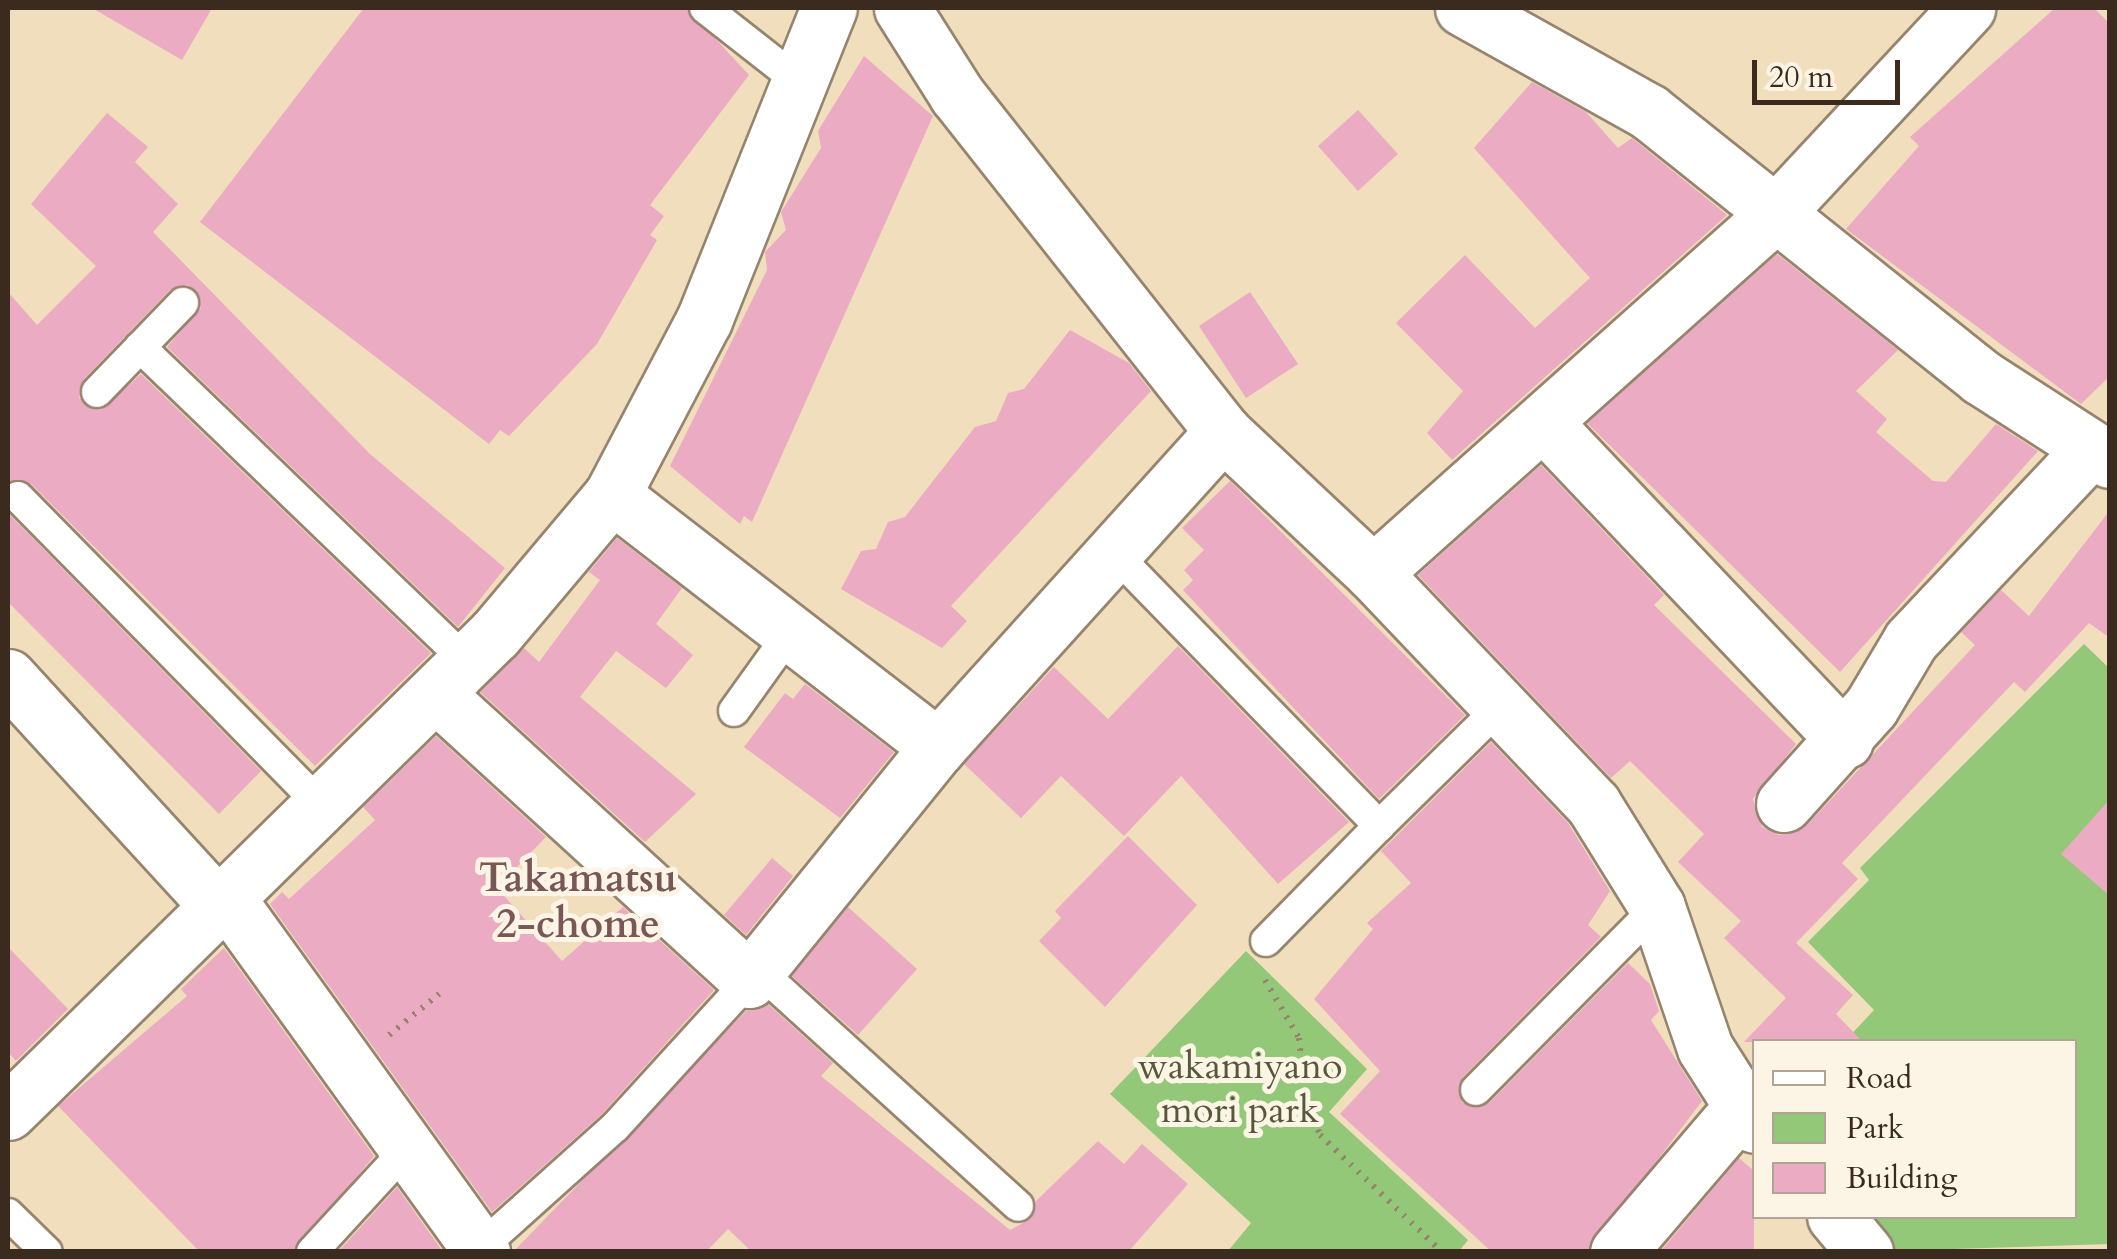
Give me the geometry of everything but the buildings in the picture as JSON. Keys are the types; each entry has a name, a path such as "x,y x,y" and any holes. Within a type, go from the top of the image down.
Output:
{"street":[{"path":"8,1112 452,678 612,495 704,320 829,8"},
{"path":"902,8 957,95 1223,432 1373,573 1593,804 1657,907 1705,1048 1747,1117 1618,1252"},
{"path":"1463,8 1649,112 1980,376 2100,455 1911,640 1845,740 1784,804"},
{"path":"1373,573 1775,214 1967,8"},
{"path":"1543,422 1845,740"},
{"path":"452,678 753,975 938,747 1223,432"},
{"path":"612,495 938,747"},
{"path":"8,677 222,901 348,1069 404,1152 481,1250"}],"lane":[{"path":"705,8 798,81"},
{"path":"97,392 183,304"},
{"path":"140,347 452,678"},
{"path":"18,497 321,805"},
{"path":"1113,552 1378,826"},
{"path":"734,711 790,633"},
{"path":"1266,941 1501,706"},
{"path":"1476,1090 1657,907"},
{"path":"481,1250 614,1127 753,975 1018,1206"},
{"path":"312,1252 404,1152"},
{"path":"8,1214 47,1252"}],"path":[{"path":"1266,941 1259,964 1299,1038 1305,1101 1320,1135 1442,1252"},
{"path":"348,1069 438,994"}],"green space":[{"path":"2084,644 2109,668 2110,1244 1888,1251 1856,1219 2077,1219 2077,1039 1847,1039 1874,1010 1808,942 1869,880 1860,868"},
{"name":"wakamiyano mori park","path":"1246,951 1367,1069 1329,1112 1468,1240 1459,1251 1228,1251 1251,1223 1110,1094"}],"district":[{"name":"Takamatsu 2-chome","path":"578,902"}]}
